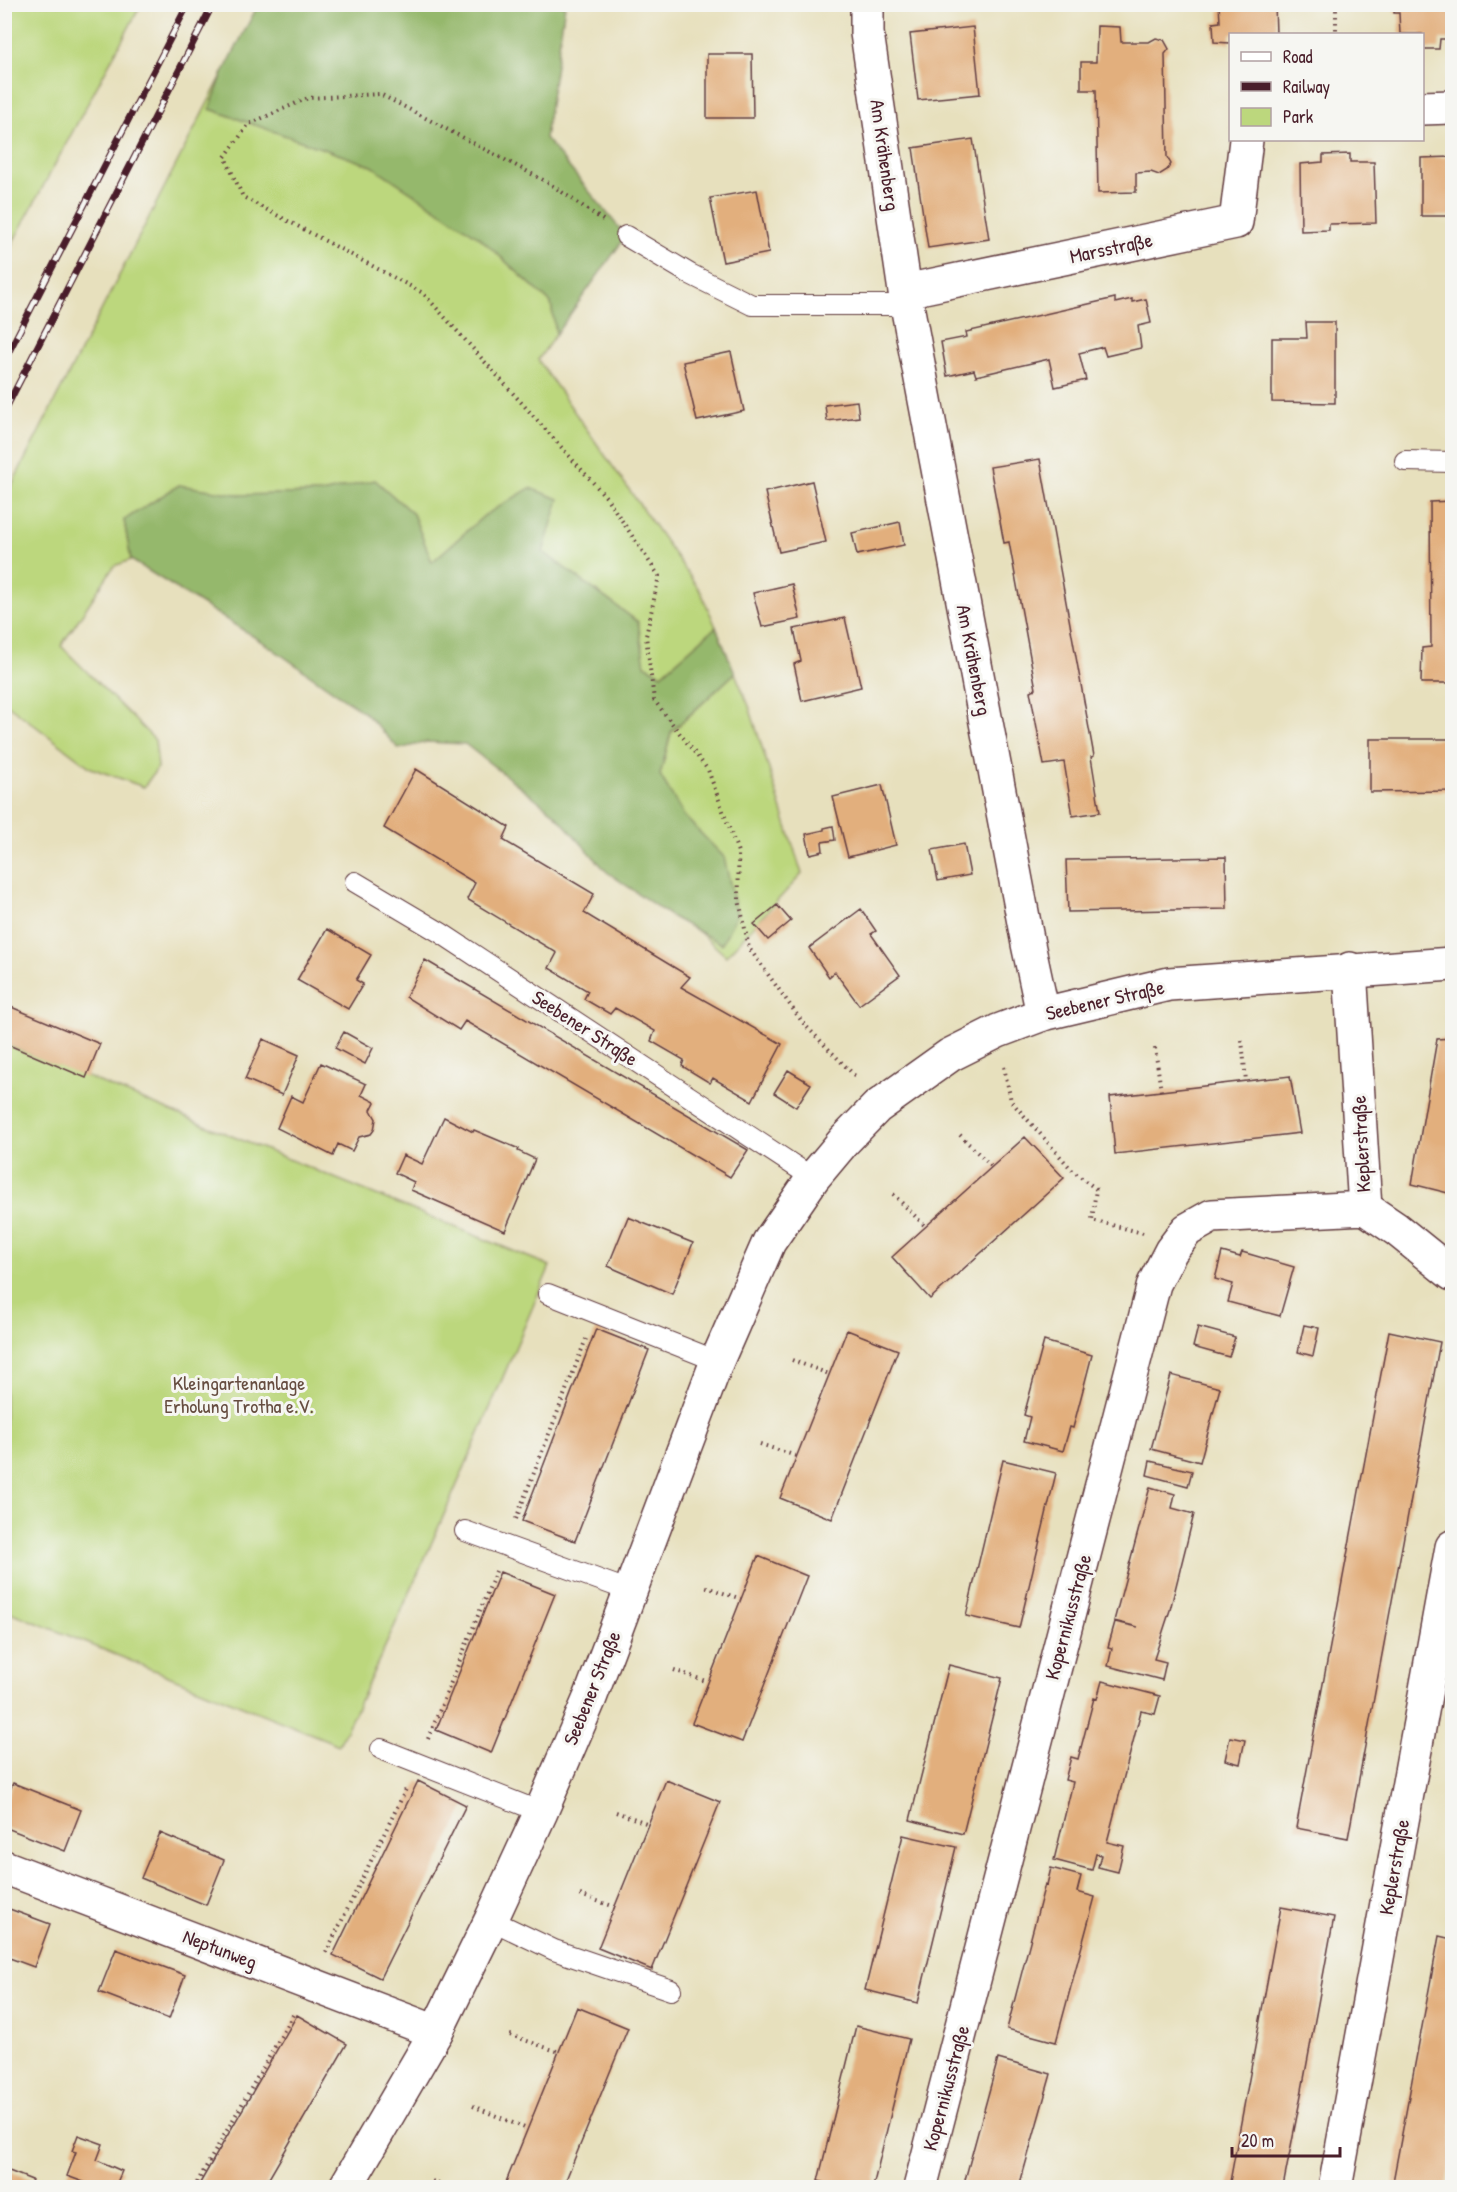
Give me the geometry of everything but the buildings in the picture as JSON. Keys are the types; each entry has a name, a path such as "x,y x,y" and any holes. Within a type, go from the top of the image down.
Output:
{"street":[{"name":"Am Krähenberg","path":"867,4 867,33 906,298 1023,921 1043,1014"},
{"path":"1424,108 1452,107"},
{"name":"Marsstraße","path":"906,298 1236,222 1246,141"},
{"name":"Seebener Straße","path":"345,2187 436,2032 541,1812 590,1698 717,1361 769,1242 813,1178 843,1141 877,1107 950,1055 998,1030 1043,1014 1168,984 1350,969 1452,964"},
{"name":"Keplerstraße","path":"1350,969 1365,1208 1396,1229 1452,1274"},
{"name":"Kopernikusstraße","path":"920,2187 1154,1284 1171,1251 1187,1230 1212,1216 1365,1208"},
{"name":"Keplerstraße","path":"1335,2187 1452,1547"},
{"name":"Neptunweg","path":"4,1867 436,2032"}],"lane":[{"path":"626,236 690,274 752,305 906,298"},
{"path":"1405,461 1452,462"},
{"name":"Seebener Straße","path":"355,882 441,933 813,1178"},
{"path":"548,1294 717,1361"},
{"path":"465,1531 630,1592"},
{"path":"381,1749 541,1812"},
{"path":"491,1920 554,1950 670,1990"}],"path":[{"path":"1336,4 1336,33"},
{"path":"626,236 547,182 380,94 308,98 249,124 225,157 243,196 423,293 606,497 659,576 646,636 654,700 708,770 738,852 739,900 749,948 803,1023 859,1080"},
{"path":"1242,1040 1246,1080"},
{"path":"1155,1048 1161,1091"},
{"path":"995,1070 1012,1062"},
{"path":"1004,1066 1011,1101 1073,1171 1096,1189 1092,1220 1152,1235 1171,1251"},
{"path":"960,1135 992,1167"},
{"path":"893,1194 926,1227"},
{"path":"792,1360 830,1374"},
{"path":"760,1444 796,1456"},
{"path":"706,1587 741,1599"},
{"path":"674,1670 708,1682"},
{"path":"616,1812 648,1824"},
{"path":"580,1895 615,1907"},
{"path":"510,2036 558,2052"},
{"path":"473,2106 527,2129"},
{"path":"432,2181 448,2187"}],"green space":[{"path":"4,5 141,5 5,257"},
{"path":"258,5 565,5 545,138 626,236 556,334 551,303 479,237 372,166 210,109 223,73"},
{"path":"223,73 210,109 372,166 479,237 551,303 556,334 538,360 701,592 716,627 662,674 644,665 638,622 543,552 558,499 485,515 432,562 413,514 375,480 322,493 241,495 179,485 124,520 131,560 114,566 61,646 155,740 158,767 144,787 91,768 5,703 4,500"},
{"path":"375,480 413,514 432,562 485,515 530,488 559,499 543,552 638,622 645,665 662,674 716,627 735,673 671,732 660,775 684,816 724,857 737,914 722,944 672,917 607,872 553,812 465,744 427,742 399,749 366,714 267,645 131,560 124,520 179,485 241,495 322,493"},
{"path":"735,673 749,706 802,874 726,956 697,930 722,943 724,857 684,816 660,775 671,733"},
{"name":"Kleingartenanlage Erholung Trotha e.V.","path":"4,1043 550,1266 421,1566 339,1745 5,1610"}],"railway":[{"path":"4,361 188,4"},
{"path":"4,412 213,4"}]}
